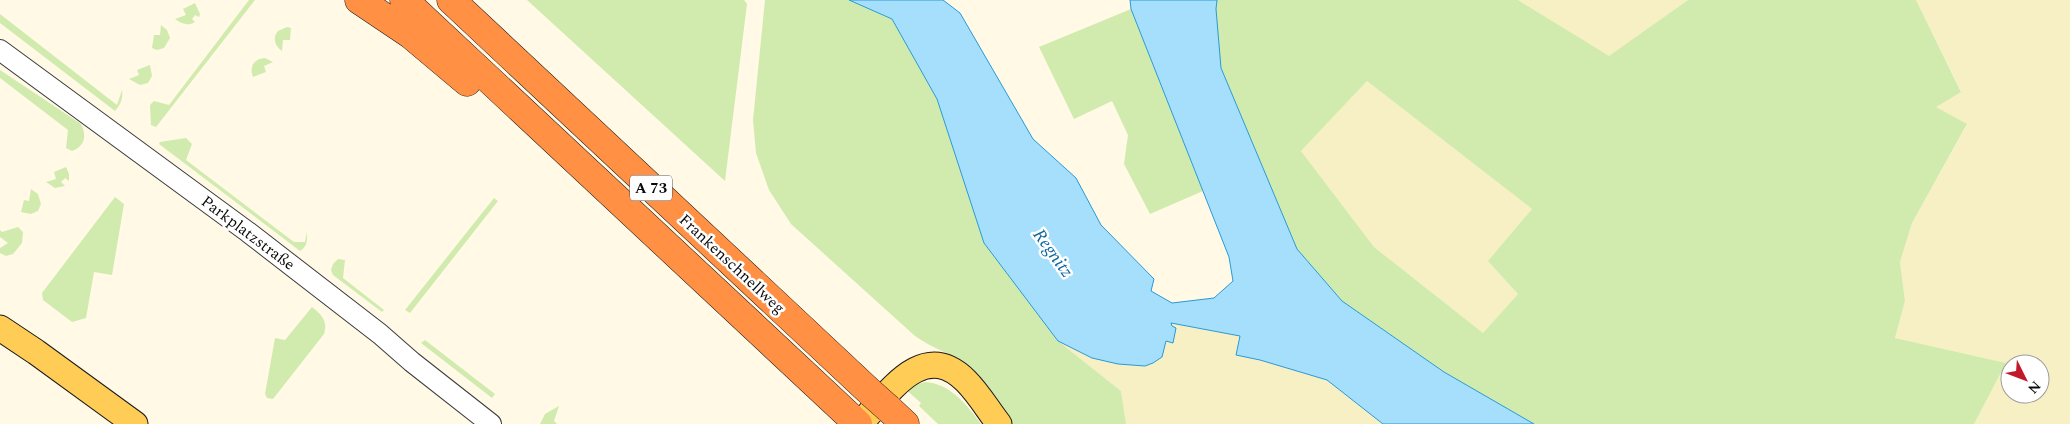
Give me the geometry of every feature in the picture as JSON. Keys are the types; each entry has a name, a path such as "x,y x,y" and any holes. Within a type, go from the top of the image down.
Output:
{"highway":[{"path":"359,0 411,35 474,88 544,130"},
{"name":"Frankenschnellweg","path":"404,0 848,414"},
{"name":"Frankenschnellweg","path":"451,0 876,398"}],"main road":[{"path":"0,328 135,424"},
{"path":"848,414 910,373 928,365 940,365 951,369 966,381 999,424"}],"street":[{"name":"Parkplatzstraße","path":"0,50 248,232 380,334 412,362 491,424"}],"shaded area":[{"path":"1518,0 1688,0 1609,57"},
{"path":"1916,0 2070,0 2070,424 1974,424 2000,374 2000,404 2050,404 2050,354 2000,354 2000,362 1895,338 1905,301 1900,262 1912,223 1967,125 1935,107 1961,91"},
{"path":"1367,81 1532,209 1489,261 1518,294 1483,333 1374,247 1301,151"},
{"path":"1171,323 1240,336 1236,355 1260,360 1327,380 1383,424 1126,424 1121,391 1058,341 1092,358 1165,343 1172,326"}],"green space":[{"path":"249,0 255,0 156,127 151,125 150,105 154,101 169,105"},
{"path":"527,0 744,0 747,4 725,181"},
{"path":"765,0 849,0 892,19 937,99 984,243 1058,341 1121,391 1126,424 1010,424 963,362 915,336 791,224 769,190 756,153 753,120"},
{"path":"1217,0 1518,0 1609,56 1688,0 1916,0 1961,92 1936,107 1967,124 1912,223 1900,262 1905,301 1895,338 2000,362 2000,374 1974,424 1534,424 1444,372 1342,301 1297,249 1221,68 1216,9","holes":["1367,81 1532,209 1488,261 1518,294 1483,333 1374,247 1301,151"]},
{"path":"195,3 200,14 199,17 195,15 192,19 195,22 187,24 175,19 186,15 183,9"},
{"path":"1131,9 1203,191 1150,214 1124,164 1128,135 1112,101 1074,119 1039,47"},
{"path":"0,14 117,105 122,90 121,101 115,111 0,23"},
{"path":"161,25 167,30 170,38 164,48 157,50 152,48 154,35 160,35"},
{"path":"287,27 291,28 290,40 283,40 282,51 276,44 275,36 278,31"},
{"path":"265,58 273,62 264,66 266,72 253,77 253,64"},
{"path":"150,65 152,76 148,83 140,85 129,79 139,75 137,70"},
{"path":"0,70 81,124 84,140 80,146 72,151 66,148 68,130 0,78"},
{"path":"186,138 192,144 186,160 294,242 305,242 307,232 306,243 303,249 300,251 159,144 160,142"},
{"path":"66,167 69,181 65,178 61,182 65,186 55,188 46,182 56,179 54,172"},
{"path":"31,189 38,194 41,204 38,211 31,214 21,212 24,200 29,201"},
{"path":"115,197 124,204 112,275 94,272 86,318 72,322 43,300 42,293"},
{"path":"494,198 498,201 410,313 405,310"},
{"path":"18,227 23,232 22,243 13,254 6,256 0,253 0,248 8,243 0,237 0,230 2,232"},
{"path":"338,259 345,260 343,278 384,310 382,312 333,275 331,270 333,264"},
{"path":"312,307 325,322 324,334 273,399 267,398 265,394 275,338 285,340"},
{"path":"425,340 495,394 492,398 421,343"},
{"path":"925,382 943,387 957,396 981,424 938,424 919,406 921,403 904,388"},
{"path":"559,406 554,421 557,424 540,424 545,414"}],"water":[{"name":"Regnitz","path":"849,0 943,0 960,13 1033,139 1076,178 1101,225 1154,279 1151,291 1172,303 1214,298 1233,281 1229,257 1131,9 1130,0 1217,0 1216,9 1221,68 1297,249 1342,301 1444,372 1534,424 1383,424 1327,380 1260,360 1236,355 1240,336 1171,323 1176,328 1173,343 1166,341 1162,357 1145,366 1118,364 1092,358 1058,341 984,243 937,99 892,19"}]}
